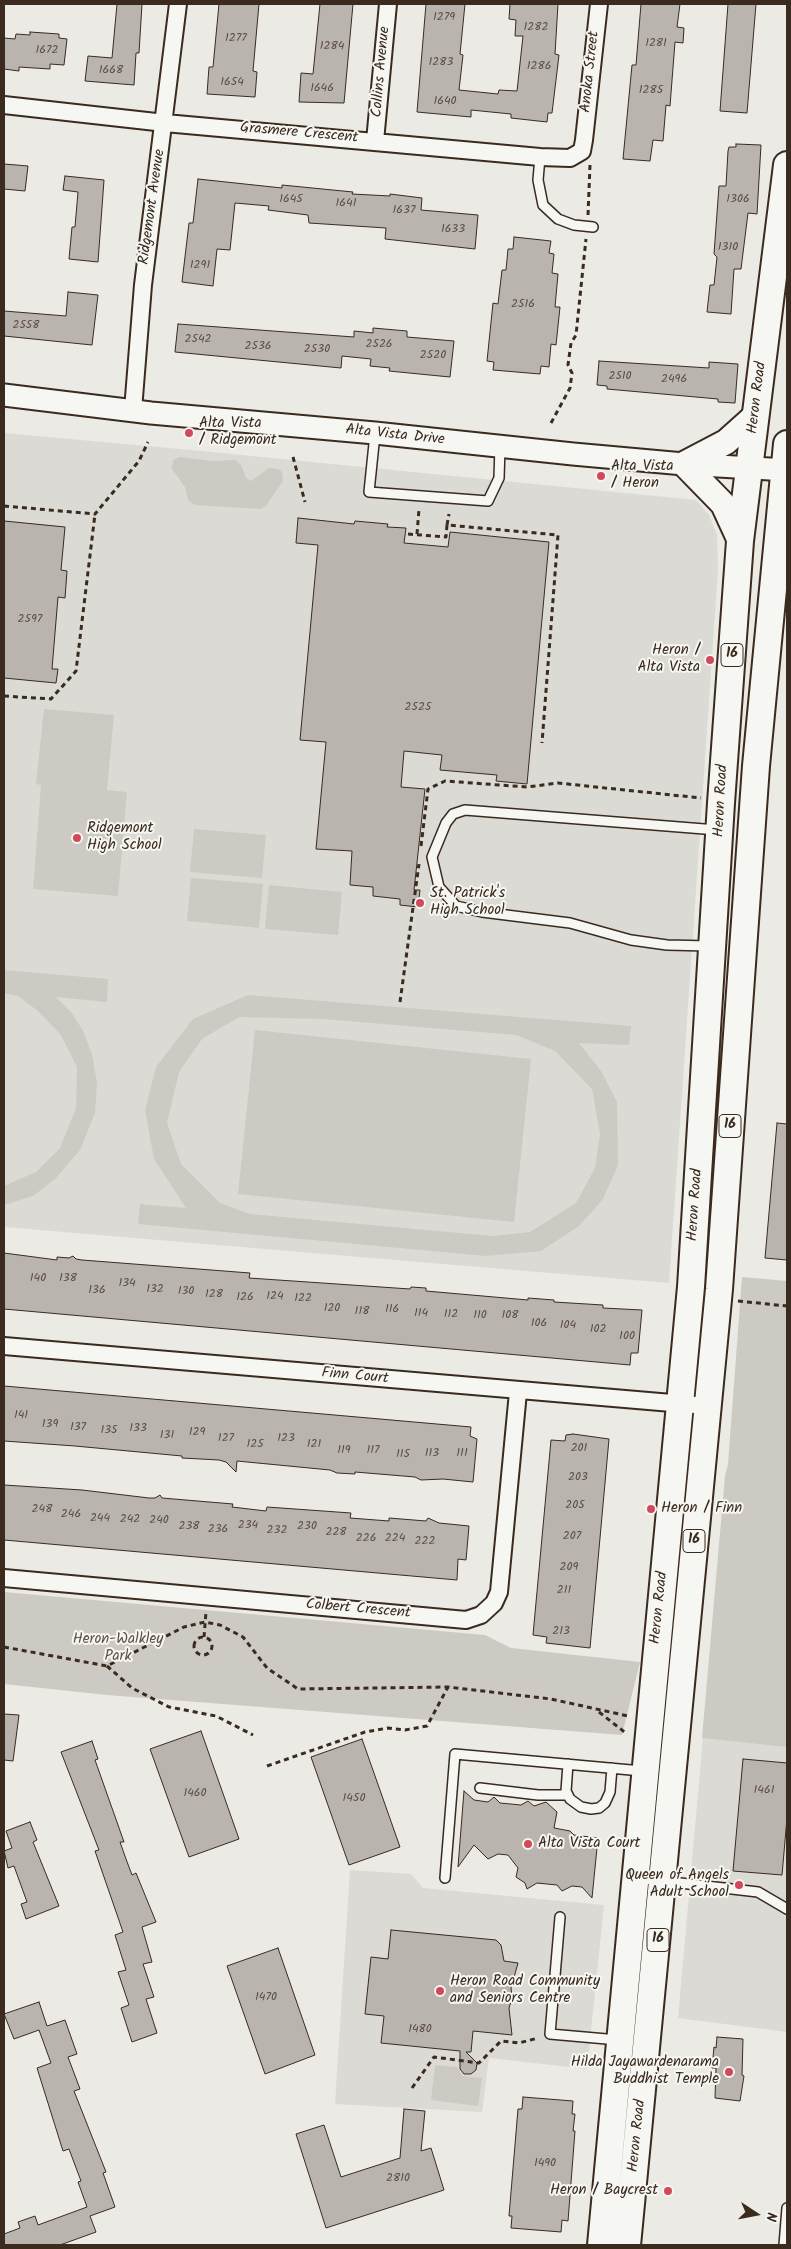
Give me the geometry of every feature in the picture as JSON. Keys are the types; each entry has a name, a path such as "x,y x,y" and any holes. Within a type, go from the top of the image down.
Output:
{"main road":[{"name":"Heron Road","path":"601,2245 691,1287 740,541 787,165"},
{"path":"740,541 723,504 684,464 726,442 755,416"},
{"name":"Heron Road","path":"627,2245 664,1882 718,1299 749,845 764,666 786,470 787,444"},
{"path":"764,666 787,550"}],"street":[{"name":"Ridgemont Avenue","path":"133,410 143,285 165,123 178,4"},
{"name":"Collins Avenue","path":"376,141 388,4"},
{"name":"Anoka Street","path":"583,146 599,4"},
{"name":"Grasmere Crescent","path":"4,105 165,123 540,157 570,158 583,146"},
{"name":"Alta Vista Drive","path":"4,395 500,447 684,464 786,470"},
{"name":"Finn Court","path":"4,1346 518,1392 707,1406"},
{"name":"Colbert Crescent","path":"4,1578 466,1620 481,1615 494,1603 499,1592 518,1392"}],"lane":[{"path":"540,157 538,180 543,205 558,219 590,226"},
{"path":"375,433 369,492 488,501 500,478 500,447"},
{"path":"712,946 667,945 631,940 570,924 482,912 456,906 439,887 432,857 446,823 454,814 465,810 720,830"},
{"path":"445,1878 455,1754 645,1771"},
{"path":"568,1764 566,1791 570,1799 581,1807 591,1809 598,1808 605,1803 610,1792 612,1768"},
{"path":"480,1788 538,1795 568,1795"},
{"path":"636,1878 758,1892 787,1909"},
{"path":"560,1917 550,2034 621,2040"},
{"path":"784,2245 787,2208"}],"path":[{"path":"550,423 570,388 572,373 568,365 571,343 576,335 590,226 592,167 583,146"},
{"path":"4,696 51,699 76,671 95,514 139,461 148,442"},
{"path":"293,457 305,502"},
{"path":"417,534 420,496"},
{"path":"4,506 95,514"},
{"path":"408,534 446,537 449,514"},
{"path":"448,525 558,535 542,744"},
{"path":"400,1002 428,789 445,781 527,787 558,783 704,799"},
{"path":"718,1299 787,1306"},
{"path":"204,1637 208,1596"},
{"path":"107,1666 184,1627 205,1622 220,1625 243,1638 268,1668 298,1689 448,1687 550,1699 636,1717"},
{"path":"204,1637 212,1643 212,1648 210,1652 201,1656 196,1653 193,1644 195,1640 204,1637"},
{"path":"4,1647 107,1666 132,1688 169,1707 216,1716 252,1735"},
{"path":"267,1766 366,1732 388,1728 405,1730 427,1726 448,1687"},
{"path":"596,1710 631,1738"},
{"path":"412,2088 434,2057 479,2062 501,2041 519,2043 550,2034"}],"shaded area":[{"name":"St. Patrick's High School","path":"4,433 696,500 709,515 717,535 718,570 669,1283 4,1227"},
{"name":"Queen of Angels Adult School","path":"703,1738 787,1746 787,2032 678,2018"},
{"path":"350,1870 411,1874 423,1888 604,1905 587,2069 489,2058 482,2112 335,2104"}],"green space":[{"path":"180,457 213,461 235,460 241,465 246,478 251,481 269,468 278,469 282,472 283,481 265,507 261,509 195,505 188,500 185,487 172,469 173,460"},
{"path":"44,709 114,715 107,790 127,792 118,896 33,889 41,785 36,784"},
{"path":"194,829 266,835 262,878 190,872"},
{"path":"191,878 263,884 259,928 187,921"},
{"path":"269,885 342,892 338,935 265,929"},
{"path":"4,970 108,979 107,1002 56,997 72,1013 83,1031 92,1054 97,1083 95,1113 80,1150 55,1179 33,1196 4,1205 4,1186 36,1172 60,1148 76,1108 77,1067 61,1035 38,1011 18,996 4,993"},
{"path":"248,995 631,1026 629,1045 579,1043 601,1071 617,1102 618,1165 603,1199 579,1226 541,1251 486,1256 138,1224 140,1204 186,1208 154,1159 145,1110 156,1067 193,1019","holes":["239,1017 323,1019 516,1035 555,1051 592,1089 600,1134 595,1168 576,1203 530,1232 493,1236 250,1214 220,1203 181,1164 167,1123 179,1072 202,1039"]},
{"path":"255,1030 531,1059 514,1222 238,1194"},
{"path":"742,1277 787,1281 787,1747 702,1738 725,1476 728,1464"},
{"name":"Heron-Walkley Park","path":"4,1592 485,1635 511,1648 640,1662 622,1735 107,1695 4,1684"},
{"path":"435,2065 457,2067 463,2076 482,2078 478,2106 431,2100"}],"building":[{"path":"117,4 142,4 139,53 136,53 134,85 85,81 88,56 112,58"},
{"path":"219,4 259,4 253,71 257,72 255,97 207,94 209,67 213,67"},
{"path":"320,4 353,4 344,103 299,102 301,73 313,74"},
{"path":"426,4 465,4 460,54 463,55 459,90 498,94 499,90 517,91 523,36 515,36 516,20 509,19 510,4 558,4 555,54 559,55 552,113 548,113 547,122 511,118 511,114 471,110 471,117 417,112"},
{"path":"641,4 680,4 677,27 684,28 683,43 675,42 670,106 666,105 663,141 653,140 650,161 623,159 632,65 636,65"},
{"path":"728,4 756,4 747,113 720,111"},
{"path":"30,32 59,34 59,38 67,39 64,65 50,64 50,69 19,67 19,71 4,69 4,38 15,39 16,34 30,35"},
{"path":"736,144 761,145 757,214 748,213 741,269 734,269 731,314 707,312 710,285 714,285 717,257 714,254 719,186 726,186 728,151 729,147 736,147"},
{"path":"4,164 28,166 25,191 4,189"},
{"path":"65,176 104,180 98,262 69,259 72,227 75,227 78,192 63,190"},
{"path":"198,179 282,188 282,185 353,192 352,194 390,196 390,194 422,198 421,210 478,215 475,249 385,239 386,228 309,223 308,215 268,210 269,206 235,203 230,250 217,249 213,286 182,282 189,223 193,223"},
{"path":"514,237 551,241 549,253 554,254 552,273 558,274 555,307 560,307 556,345 551,344 549,367 541,366 540,374 493,370 494,362 487,361 493,303 498,304 502,270 506,270 508,249 513,249"},
{"path":"68,292 98,295 92,345 4,336 4,311 66,316"},
{"path":"178,324 354,337 354,331 373,333 373,328 407,331 407,337 454,341 450,377 389,371 390,368 370,366 371,359 342,356 341,368 175,352"},
{"path":"599,361 709,368 709,362 738,364 735,403 718,402 718,399 607,389 607,386 597,385"},
{"path":"298,518 354,524 355,521 388,524 387,527 406,528 404,543 448,547 450,532 549,542 527,784 496,781 497,775 440,770 442,755 404,751 401,787 425,789 414,890 420,890 418,907 400,905 400,899 373,896 373,887 350,885 352,851 316,849 326,742 300,740 318,545 296,543"},
{"path":"4,521 65,527 61,570 67,571 65,598 58,597 52,669 58,669 56,683 4,678"},
{"path":"777,1123 787,1124 787,1260 765,1258"},
{"path":"4,1253 57,1260 57,1257 69,1258 73,1256 76,1259 82,1260 250,1273 249,1278 410,1289 411,1287 426,1288 426,1291 528,1300 528,1298 554,1300 554,1302 603,1305 603,1308 642,1310 638,1353 631,1353 630,1365 4,1309"},
{"path":"4,1386 471,1427 470,1436 477,1439 473,1482 443,1479 421,1480 415,1477 355,1472 355,1474 337,1473 330,1470 237,1461 236,1472 226,1462 219,1460 4,1441"},
{"path":"573,1434 609,1439 590,1648 546,1643 547,1637 533,1635 551,1440 565,1441 566,1435"},
{"path":"4,1485 82,1490 149,1498 155,1498 160,1495 162,1498 233,1504 232,1507 266,1511 267,1507 351,1513 350,1518 389,1521 389,1518 426,1521 428,1518 439,1523 469,1526 466,1560 458,1559 457,1580 4,1540"},
{"path":"4,1714 19,1715 13,1761 4,1760"},
{"path":"201,1731 239,1839 189,1857 150,1749"},
{"path":"362,1739 400,1847 349,1865 311,1757"},
{"path":"92,1741 98,1759 95,1760 124,1842 120,1842 126,1859 132,1875 136,1873 156,1922 142,1927 152,1962 143,1964 154,1997 146,1999 157,2033 132,2042 121,2008 129,2005 118,1972 126,1970 115,1935 123,1932 95,1851 99,1850 61,1752"},
{"path":"743,1759 787,1763 787,1818 782,1875 733,1871"},
{"name":"Alta Vista Court","path":"464,1791 474,1800 488,1802 494,1797 500,1803 521,1805 528,1801 534,1806 546,1802 557,1812 554,1828 570,1831 574,1835 598,1838 592,1898 582,1887 572,1886 562,1891 557,1885 537,1883 527,1889 525,1883 516,1877 518,1868 508,1855 498,1854 488,1859 474,1845 458,1867"},
{"path":"30,1822 37,1840 33,1842 59,1906 26,1919 21,1904 27,1902 14,1866 8,1868 4,1851 12,1848 6,1831"},
{"name":"Heron Road Community and Seniors Centre","path":"391,1930 496,1940 501,1945 504,1961 518,1963 511,1988 512,1998 509,2008 512,2035 473,2031 471,2052 466,2052 477,2063 476,2070 471,2074 464,2074 460,2069 460,2051 381,2043 384,2016 365,2014 371,1957 388,1959"},
{"path":"278,1948 315,2055 265,2074 227,1966"},
{"path":"39,2002 47,2026 65,2020 77,2054 68,2057 80,2089 74,2091 106,2172 103,2173 115,2207 90,2216 96,2232 60,2245 4,2245 4,2234 20,2228 18,2222 35,2216 38,2225 87,2207 78,2182 81,2181 69,2149 63,2151 37,2068 51,2063 39,2030 14,2039 4,2014"},
{"name":"Hilda Jayawardenarama Buddhist Temple","path":"717,2037 743,2039 742,2075 744,2076 740,2101 715,2098 716,2068 712,2068"},
{"path":"523,2097 573,2101 572,2114 575,2114 573,2131 575,2131 568,2221 562,2220 561,2232 511,2228 512,2216 509,2216 518,2109 522,2109"},
{"path":"404,2109 425,2111 421,2151 431,2148 444,2190 326,2228 296,2134 324,2125 341,2177 400,2158"}],"place":[{"name":"Alta Vista / Ridgemont","path":"189,433"},
{"name":"Alta Vista / Heron","path":"601,476"},
{"name":"Heron / Alta Vista","path":"710,660"},
{"name":"Ridgemont High School","path":"77,838"},
{"name":"St. Patrick's High School","path":"420,903"},
{"name":"Heron / Finn","path":"651,1509"},
{"name":"Alta Vista Court","path":"528,1844"},
{"name":"Queen of Angels Adult School","path":"739,1885"},
{"name":"Heron Road Community and Seniors Centre","path":"440,1991"},
{"name":"Hilda Jayawardenarama Buddhist Temple","path":"729,2072"},
{"name":"Heron / Baycrest","path":"668,2191"}]}
